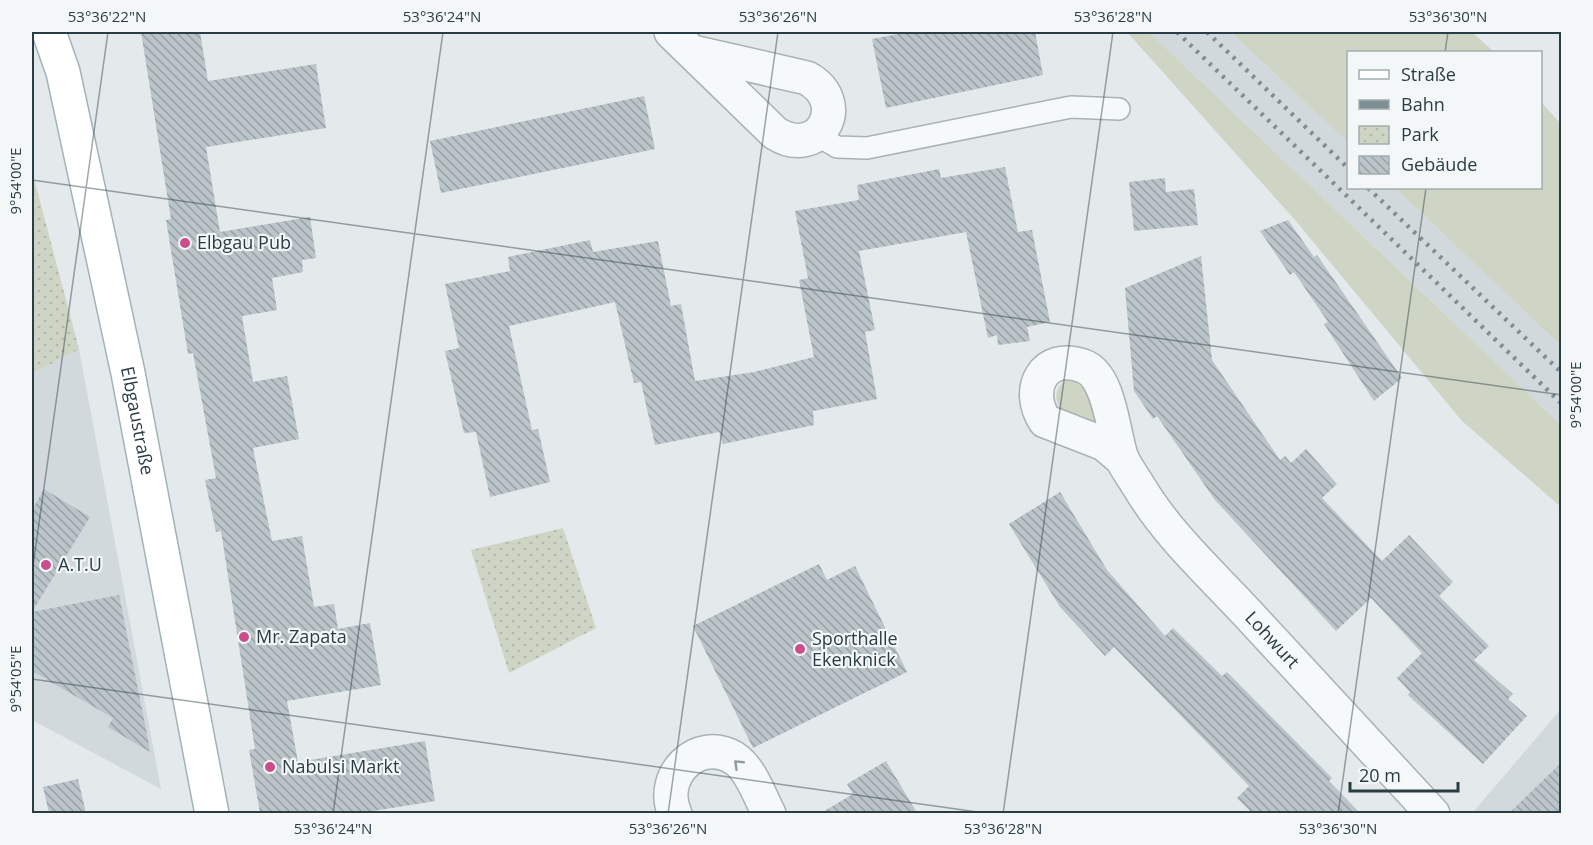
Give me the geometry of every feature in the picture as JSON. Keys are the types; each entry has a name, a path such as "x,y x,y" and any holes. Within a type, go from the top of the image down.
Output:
{"main road":[{"name":"Elbgaustraße","path":"48,32 63,72 123,350 212,813"}],"street":[{"path":"682,42 807,78 817,84 829,103 828,118 817,135 797,142 785,140 775,134 682,42"},
{"name":"Lohwurt","path":"1123,460 1161,521 1433,813"},
{"path":"675,813 670,789 676,773 689,759 702,753 720,753 743,766 769,813"}],"lane":[{"path":"817,135 837,147 867,148 1071,107 1119,109"}],"shaded area":[{"path":"1149,32 1231,32 1347,142 1347,189 1396,189 1561,346 1561,425"},
{"path":"79,349 161,789 32,720 32,374"},
{"path":"1561,709 1561,813 1476,814 1474,811"}],"green space":[{"path":"1127,32 1149,32 1561,425 1561,507 1462,421 1295,220"},
{"path":"1231,32 1472,32 1493,51 1347,51 1347,142"},
{"path":"1542,103 1561,124 1561,346 1396,189 1542,189"},
{"path":"32,171 79,349 32,374"},
{"path":"1070,379 1083,382 1098,419 1096,427 1071,419 1059,407 1057,391 1064,382"},
{"path":"563,528 596,628 509,673 471,550"}],"building":[{"path":"141,32 200,32 208,81 316,64 326,128 206,147 220,232 310,217 316,258 302,260 303,272 272,278 277,310 242,316 253,382 287,376 299,439 253,448 272,541 302,536 314,607 334,604 338,629 370,623 381,685 287,701 298,762 425,741 435,801 361,813 260,813 249,750 255,749 221,531 216,532 205,480 216,478 193,353 188,354 166,220 171,219"},
{"path":"909,32 1035,32 1043,75 886,108 872,39"},
{"path":"644,96 655,149 441,193 430,141"},
{"path":"1005,167 1018,232 1032,230 1050,322 1027,327 1030,341 998,345 997,335 988,338 966,232 859,251 875,330 865,332 877,399 813,411 814,425 723,444 719,432 655,445 641,382 634,383 615,302 509,326 532,430 538,429 550,482 490,497 476,432 464,433 445,351 459,348 445,284 510,271 508,257 590,240 593,252 658,241 671,306 681,304 695,381 754,372 814,357 799,280 808,278 795,211 859,200 857,185 939,169 941,178"},
{"path":"1165,178 1166,192 1194,189 1198,225 1134,231 1129,182"},
{"path":"1288,220 1314,257 1317,255 1402,378 1374,401 1324,324 1328,322 1294,272 1290,275 1260,231"},
{"path":"1201,256 1212,360 1280,460 1285,456 1291,463 1306,449 1337,484 1322,498 1382,561 1409,535 1453,582 1439,596 1489,646 1474,660 1513,694 1508,699 1527,716 1483,764 1408,695 1410,692 1397,678 1422,653 1371,598 1336,631 1215,500 1157,416 1153,419 1134,391 1125,288"},
{"name":"A.T.U","path":"44,489 90,517 32,612 32,510"},
{"path":"1060,492 1107,570 1165,636 1173,628 1222,676 1227,672 1332,778 1329,781 1360,813 1252,813 1237,798 1249,786 1114,647 1105,656 1060,607 1009,524"},
{"name":"Sporthalle Ekenknick","path":"819,564 827,580 855,566 907,672 753,748 693,626"},
{"path":"119,595 150,752 108,727 113,718 32,671 32,612"},
{"path":"886,761 917,813 821,813 853,794 847,784"},
{"path":"1562,762 1562,813 1509,813"},
{"path":"78,779 86,813 49,813 43,787"}],"railway":[{"path":"1177,32 1562,404"},
{"path":"1207,32 1347,167"},
{"path":"1369,189 1562,373"}],"place":[{"name":"Elbgau Pub","path":"185,243"},
{"name":"A.T.U","path":"46,565"},
{"name":"Mr. Zapata","path":"244,637"},
{"name":"Sporthalle Ekenknick","path":"800,649"},
{"name":"Nabulsi Markt","path":"270,767"}]}
